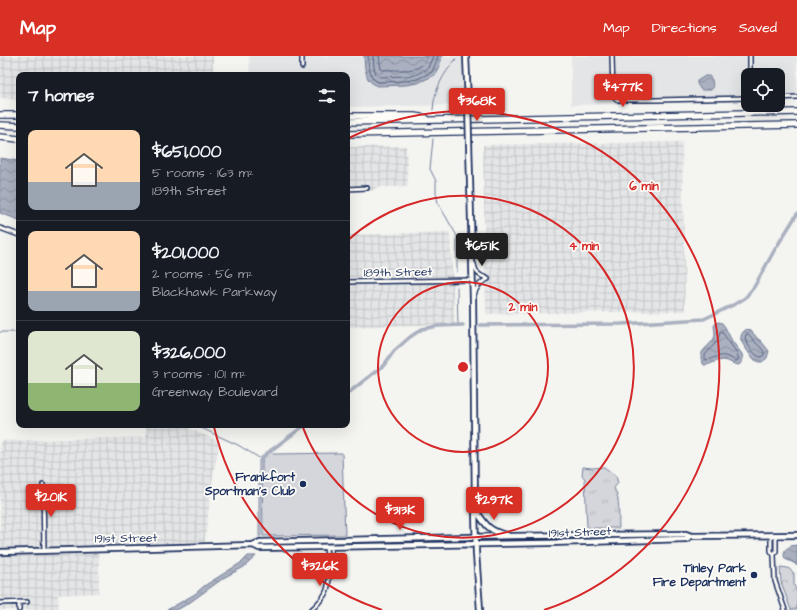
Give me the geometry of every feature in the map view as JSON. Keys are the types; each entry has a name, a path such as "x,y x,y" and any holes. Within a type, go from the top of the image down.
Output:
{"highway":[{"path":"350,122 797,112"},
{"path":"0,115 16,115"},
{"path":"350,116 414,116 450,120"},
{"path":"0,125 16,126"},
{"path":"350,134 797,125"},
{"path":"0,138 16,139"}],"main road":[{"path":"466,56 473,280 475,509 480,610"},
{"path":"475,509 487,526 492,530 512,536"},
{"name":"191st Street","path":"0,552 253,545 260,542 512,536 686,534 691,536 797,535"},
{"name":"191st Street","path":"253,545 259,548 476,544 686,539 691,536"}],"street":[{"path":"302,56 302,67"},
{"path":"612,56 613,94 618,100 741,98"},
{"path":"750,56 750,68"},
{"path":"785,98 797,97"},
{"path":"350,189 367,188"},
{"path":"0,228 16,234"},
{"path":"472,259 477,273 488,279 482,281 476,290 473,299"},
{"name":"189th Street","path":"350,282 473,280"},
{"path":"43,485 44,550"},
{"path":"771,535 771,551 774,555"},
{"path":"776,535 776,551 774,555 775,582 785,610"},
{"path":"311,610 326,594 330,580 327,559 329,546"},
{"path":"0,602 27,602"},
{"path":"19,602 19,610"}],"shaded area":[{"path":"0,56 213,56 213,72 16,72 16,100 0,98"},
{"path":"249,56 462,56 463,105 350,107 350,72 250,72"},
{"path":"571,56 797,56 797,100 785,100 785,68 741,68 741,101 571,105"},
{"path":"682,142 685,311 486,314 483,145"},
{"path":"406,146 408,187 377,187 372,191 350,191 350,147"},
{"path":"450,232 455,324 350,327 350,235"},
{"path":"146,428 189,428 220,442 213,475 204,548 99,549 99,593 58,595 59,610 0,610 0,441 146,437"}],"green space":[{"name":"Frankfort Sportman's Club","path":"270,450 273,454 342,453 345,535 263,536 262,462 264,454"},
{"path":"583,467 604,467 616,476 618,483 614,488 618,497 619,528 587,528 585,479 582,475"},
{"path":"780,567 788,568 794,573 794,585 797,592 797,610 791,610 781,582"}],"water":[{"path":"364,56 442,56 435,75 418,83 378,86 368,79 365,69"},
{"path":"705,76 709,76 712,81 713,85 711,90 701,90 697,84 697,81"},
{"path":"0,158 16,161 16,219 0,213"},
{"path":"719,322 725,327 732,341 742,354 743,360 739,365 723,360 704,365 701,360 703,351 714,337 714,326"},
{"path":"747,329 761,341 769,351 767,358 762,362 754,359 742,342 741,335"},
{"path":"797,545 797,566 785,559 784,555 785,550 790,546"},
{"path":"248,556 256,556 244,567 225,577 189,603 177,610 167,610 195,594 204,586 242,562"}],"waterway":[{"path":"433,110 437,89 447,70 456,59"},
{"path":"433,139 430,169 436,181 438,203 457,236 457,272"},
{"path":"480,325 621,324 704,319 745,298 754,287 797,214"},
{"path":"457,287 458,325"},
{"path":"350,392 384,365 394,351 422,329 438,326 463,325"},
{"path":"0,332 16,332"},
{"path":"201,428 238,445 261,459"},
{"path":"260,536 260,461 270,451 301,428"}],"place":[{"name":"Frankfort Sportman's Club","path":"303,484"},
{"name":"Tinley Park Fire Department","path":"754,575"}]}
